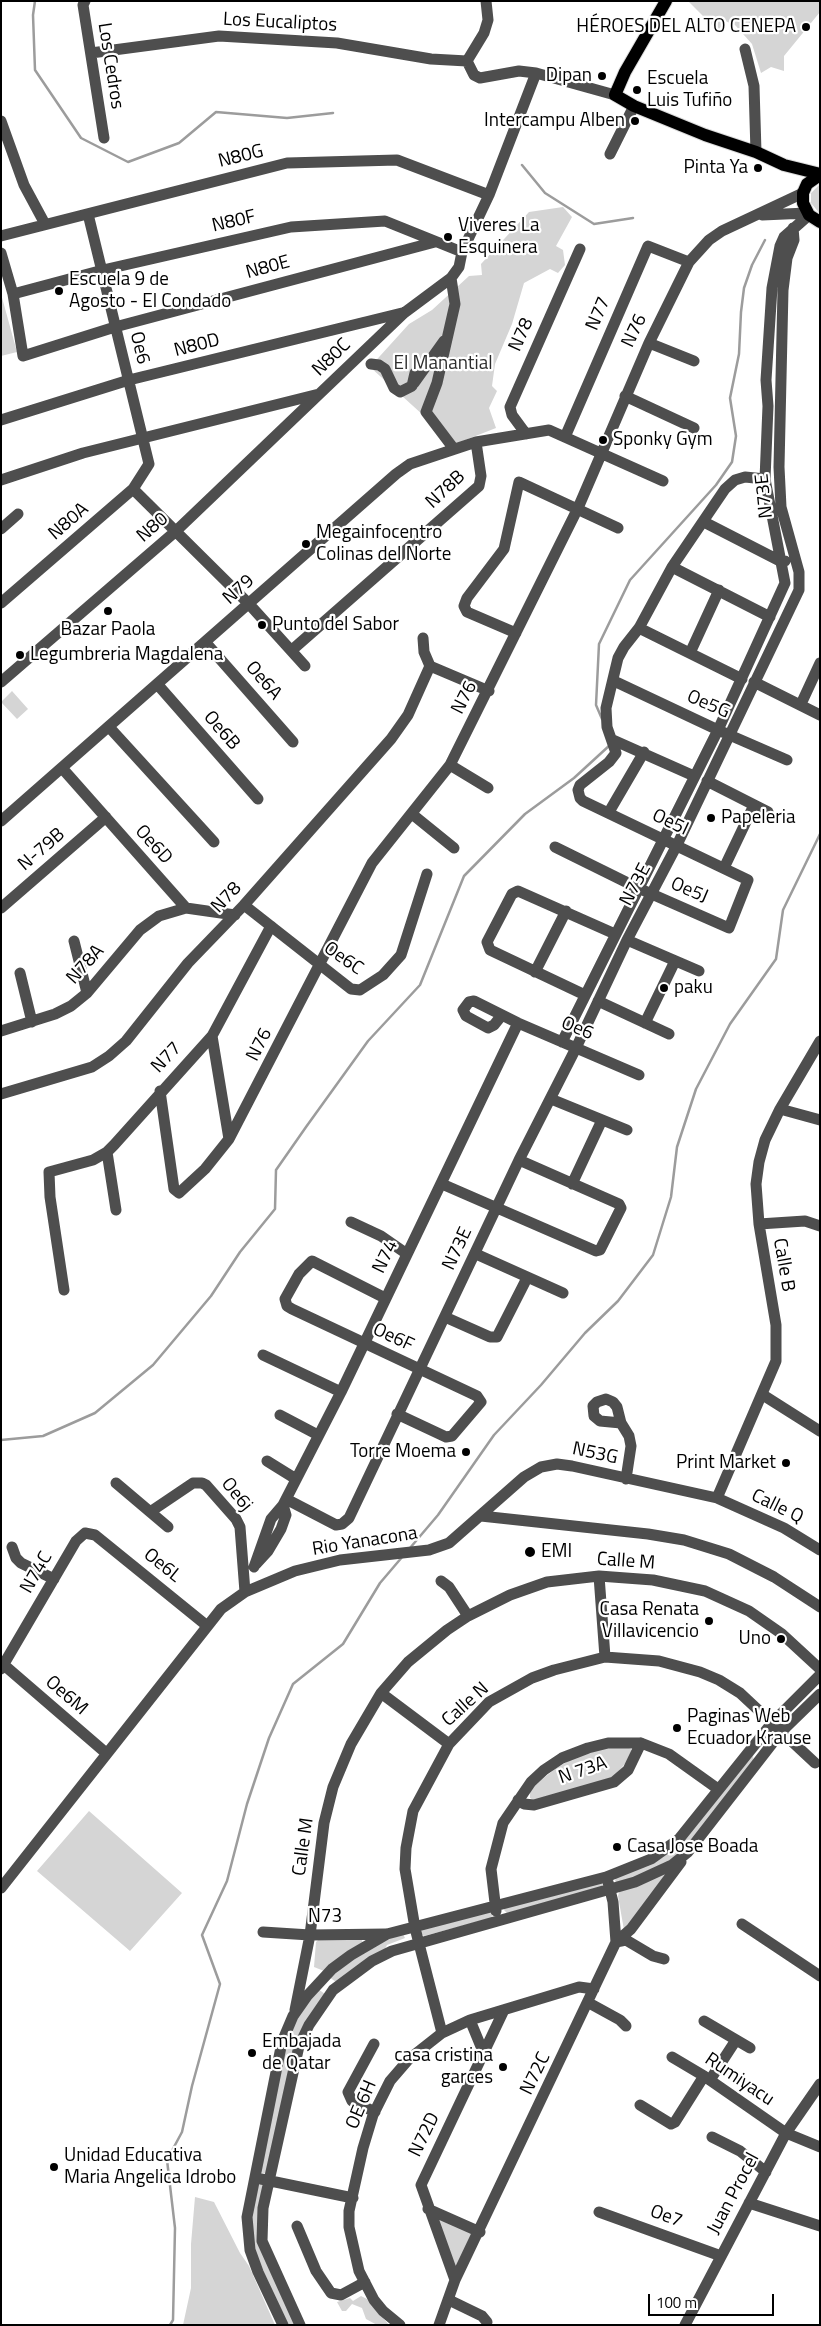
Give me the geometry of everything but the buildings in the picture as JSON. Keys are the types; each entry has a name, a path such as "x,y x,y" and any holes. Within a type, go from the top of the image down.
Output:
{"main road":[{"path":"666,1 625,72 615,95 634,106 705,135 756,152 784,165 820,174"},
{"path":"784,165 794,176 803,192 803,203 812,217"},
{"path":"803,192 813,178 820,174"}],"street":[{"name":"Los Cedros","path":"85,1 83,5 104,138"},
{"path":"486,1 488,20 484,33 468,61 471,72 480,78 518,71 536,73 615,95"},
{"name":"Los Eucaliptos","path":"91,53 219,36 337,43 431,59 468,61"},
{"path":"745,49 754,86 756,152"},
{"name":"N80C","path":"1,480 54,461 321,394 404,313 451,278 459,267 462,252 489,195 536,73"},
{"path":"610,154 634,106"},
{"path":"1,121 24,184 45,224"},
{"name":"N80G","path":"1,236 287,163 397,160 489,195"},
{"name":"N76","path":"160,1091 174,1189 177,1192 182,1191 229,1139 372,863 450,765 489,691 516,632 578,508 625,396 689,262 708,240 722,231 803,192"},
{"name":"Oe6","path":"88,214 149,460"},
{"name":"N76","path":"755,215 812,217"},
{"name":"N73E","path":"285,1502 336,1525 342,1524 349,1518 519,1160 576,1048 626,940 677,845 799,590 799,572 781,507 779,467 782,406 780,397 778,289 780,246 793,228 812,217"},
{"name":"N80F","path":"13,294 103,270 291,227 385,221 462,252"},
{"name":"N80E","path":"13,294 23,356 115,327 435,242"},
{"name":"N77","path":"565,437 648,246 689,262"},
{"name":"N78","path":"526,434 512,415 510,407 580,249"},
{"path":"1,253 13,294"},
{"path":"451,278 455,304 437,383 426,412 454,449"},
{"name":"N73E","path":"562,1042 614,934 718,730 785,583 765,478 768,406 766,380 778,289"},
{"name":"N80D","path":"1,420 129,380 404,313"},
{"path":"371,364 379,365 385,369 394,388 400,392 412,386 448,335"},
{"path":"649,343 694,361"},
{"path":"412,386 415,373"},
{"path":"766,380 781,380"},
{"name":"N80","path":"1,682 176,531 321,394"},
{"path":"625,396 694,428"},
{"path":"766,396 780,397"},
{"name":"N79","path":"1,822 400,471 417,461 476,442 549,430 663,481"},
{"name":"N78B","path":"292,650 479,486 481,476 476,442"},
{"name":"N80A","path":"1,603 133,488 148,468 149,460"},
{"path":"694,776 644,752 613,740 608,727 607,698 614,681 620,653 639,628 672,567 725,489 735,480 745,476 765,478"},
{"path":"516,632 467,612 464,606 467,598 504,549 519,482 618,528"},
{"path":"133,488 249,604 305,666"},
{"path":"1,529 18,514"},
{"path":"704,522 782,562 795,558"},
{"path":"672,567 770,617"},
{"path":"690,653 719,590"},
{"path":"639,628 742,679"},
{"path":"423,638 424,652 430,666 489,691"},
{"name":"Oe6A","path":"206,643 293,742"},
{"path":"801,704 820,663"},
{"name":"N78","path":"1,1094 92,1066 109,1056 126,1041 188,964 244,905 401,726 430,666"},
{"name":"Oe5G","path":"614,681 718,730 788,760"},
{"path":"754,682 820,715"},
{"name":"Oe6B","path":"158,685 258,799"},
{"path":"110,727 214,842"},
{"name":"Oe5I","path":"613,740 614,756 580,785 580,798 662,841 677,845 748,880 729,928"},
{"path":"609,812 644,752"},
{"path":"450,765 488,788"},
{"name":"Oe6D","path":"62,768 186,908"},
{"path":"707,781 768,812"},
{"path":"724,868 754,805"},
{"path":"412,814 454,848"},
{"name":"N-79B","path":"1,908 106,817"},
{"name":"Oe5J","path":"555,848 638,888 729,928"},
{"name":"Oe6C","path":"244,905 355,991 360,990 383,975 401,955 427,874"},
{"path":"585,995 490,950 487,942 512,894 521,890 614,934"},
{"path":"186,908 234,915"},
{"name":"N78A","path":"1,1031 55,1014 87,993 140,930 159,916 186,908"},
{"path":"535,972 566,911"},
{"name":"N77","path":"64,1290 50,1197 49,1172 93,1160 107,1152 160,1091 212,1036 271,926"},
{"path":"626,940 698,971"},
{"path":"74,942 87,993"},
{"path":"645,1023 675,962"},
{"path":"20,973 32,1022"},
{"path":"598,1001 668,1034"},
{"name":"Oe6","path":"502,1015 639,1075"},
{"name":"N74","path":"285,1502 341,1392 518,1023"},
{"path":"212,1036 229,1139"},
{"name":"Calle B","path":"717,1498 763,1395 776,1361 776,1324 758,1224 756,1184 759,1162 764,1140 820,1041"},
{"path":"551,1099 627,1130"},
{"path":"780,1109 820,1120"},
{"path":"572,1184 602,1120"},
{"path":"107,1152 116,1210"},
{"path":"442,1184 596,1251 601,1249 621,1208 619,1204 519,1160"},
{"path":"758,1224 805,1221 820,1226"},
{"path":"351,1222 382,1236 407,1254"},
{"path":"476,1254 563,1293"},
{"name":"Oe6F","path":"385,1298 312,1261 299,1274 285,1299 287,1306 292,1309 480,1399 480,1404 454,1433 446,1437 397,1414"},
{"path":"445,1317 490,1337 499,1335 526,1278"},
{"path":"263,1355 341,1392"},
{"path":"763,1395 820,1431"},
{"path":"280,1415 318,1435"},
{"path":"621,1422 627,1429 631,1446 626,1479"},
{"path":"267,1461 296,1479"},
{"name":"N53G","path":"481,1516 524,1477 549,1465 572,1466 717,1498"},
{"path":"116,1482 168,1527"},
{"name":"Oe6j","path":"150,1512 193,1483 206,1485 240,1526 245,1592"},
{"name":"Calle Q","path":"717,1498 784,1528 820,1550"},
{"path":"244,1576 268,1551 281,1529 286,1514 285,1502"},
{"path":"481,1516 648,1534 684,1540 729,1554 774,1577 820,1607"},
{"name":"Rio Yanacona","path":"1,1888 206,1625 221,1609 245,1592 295,1571 356,1558 420,1552 449,1543 481,1516"},
{"name":"N74C","path":"2,1667 79,1536 85,1533 95,1535"},
{"name":"Oe6L","path":"95,1535 206,1625"},
{"path":"12,1546 16,1558 21,1562 54,1579"},
{"path":"599,1576 605,1657"},
{"name":"Calle M","path":"293,2016 306,1964 324,1823 334,1787 351,1744 381,1692 408,1662 447,1630 468,1616 510,1595 547,1582 599,1576 670,1583 705,1590 728,1600 782,1634 820,1669"},
{"path":"441,1581 449,1587 468,1616"},
{"name":"Calle N","path":"442,2033 414,1928 405,1869 408,1832 419,1796 449,1744 489,1702 511,1689 554,1670 605,1657 659,1661 700,1672 719,1680 740,1693 814,1762"},
{"name":"Oe6M","path":"2,1667 106,1753"},
{"path":"283,2325 258,2272 250,2250 247,2217 282,2042 293,2016 324,1978 351,1955 387,1934 606,1877 651,1859 679,1839 772,1722 820,1675"},
{"path":"381,1692 449,1744"},
{"name":"N72C","path":"439,2325 455,2280 480,2232 616,1942 631,1929 782,1731 820,1694"},
{"path":"499,1920 494,1905 491,1869 503,1824 530,1782 562,1758 608,1743 641,1743 669,1754 718,1789"},
{"name":"N 73A","path":"518,1800 524,1804 534,1805 614,1782 628,1770 641,1743"},
{"path":"300,2325 262,2241 263,2208 299,2046 333,1990 372,1961 392,1951 610,1889 656,1873 688,1852"},
{"path":"606,1877 610,1889 616,1942 626,1940 653,1956 664,1959"},
{"path":"742,1924 820,1976"},
{"name":"N73","path":"263,1932 310,1935 387,1934"},
{"path":"306,1964 324,1978 333,1990"},
{"name":"OE 6H","path":"400,2325 378,2306 359,2271 349,2227 349,2211 363,2148 375,2112 390,2081 403,2066 442,2033 470,2020 579,1987 594,1988"},
{"path":"589,2003 620,2020 626,2026"},
{"name":"N72D","path":"455,2280 421,2185 504,2010"},
{"path":"470,2020 484,2054"},
{"path":"704,2021 750,2048"},
{"path":"640,2105 671,2124 675,2122 736,2040"},
{"path":"374,2044 348,2092 352,2101 375,2112"},
{"name":"Rumiyacu","path":"672,2057 707,2078 786,2134 820,2147"},
{"name":"Juan Procel","path":"685,2325 786,2134 820,2084"},
{"path":"712,2137 740,2151 766,2172"},
{"path":"256,2178 352,2198"},
{"path":"749,2203 820,2226"},
{"path":"428,2209 480,2232"},
{"name":"Oe7","path":"599,2212 722,2256"},
{"path":"296,2226 316,2272 331,2293 341,2295 365,2282"},
{"path":"449,2300 482,2316 486,2322"}],"green space":[{"path":"688,1 820,1 820,12 784,56 784,71 771,67 761,73 752,44 735,25 725,21 718,31"},
{"path":"820,184 820,214 811,203 811,193"},
{"name":"El Manantial","path":"563,207 572,217 556,246 563,250 565,265 558,273 550,269 524,283 512,324 495,364 492,386 497,391 489,408 496,428 455,444 370,367 409,324 432,310 469,276 482,275 481,264 529,212"},
{"path":"1,294 17,352 1,356"},
{"path":"12,691 28,709 17,719 1,702"},
{"path":"771,1729 771,1734 753,1756 754,1762 695,1839 664,1865 619,1884 615,1881 616,1877 654,1861"},
{"path":"627,1747 631,1749 633,1754 613,1778 535,1801 530,1798 530,1789 555,1769 570,1760 604,1748"},
{"path":"89,1811 182,1893 130,1951 37,1871"},
{"path":"672,1870 624,1930 618,1896 620,1889"},
{"path":"599,1881 603,1884 600,1889 507,1913 504,1910 505,1906"},
{"path":"490,1911 493,1914 491,1918 424,1936 420,1933 423,1929"},
{"path":"403,1934 405,1938 387,1945 384,1951 336,1982 329,1977 344,1965 389,1938"},
{"path":"361,1938 363,1943 324,1971 314,1967 316,1942 319,1939"},
{"path":"318,1989 325,1994 312,2013 267,2174 259,2172 288,2036 299,2014"},
{"path":"257,2181 265,2183 258,2219 296,2325 286,2325 253,2249 250,2217"},
{"path":"195,2197 214,2202 240,2253 249,2266 275,2325 183,2325 191,2288 191,2244"},
{"path":"428,2209 480,2232 455,2280"},
{"path":"361,2296 367,2299 389,2325 377,2325 366,2319 362,2308 352,2304 346,2311 342,2311 337,2302 350,2298 353,2301"}],"waterway":[{"path":"35,1 33,15 35,70 81,138 128,162 179,143 216,112 287,118 333,113"},
{"path":"522,165 545,193 594,224 633,218"},
{"path":"602,719 596,705 599,644 630,580 716,485 732,462 736,436 730,398 739,354 744,288 752,265 765,240"},
{"path":"1,1440 43,1436 95,1413 153,1365 211,1296 240,1252 275,1209 276,1170 306,1127 368,1041 420,985 464,876 525,814 574,778 610,745"},
{"path":"410,1548 438,1515 494,1435 541,1385 585,1333 618,1301 653,1255 671,1197 677,1147 696,1089 730,1024 776,959 783,910 820,834"},
{"path":"170,2325 173,2320 175,2228 167,2160 182,2132 192,2086 220,1984 202,1935 227,1881 247,1804 269,1738 293,1684 343,1644 380,1583 403,1556"}],"place":[{"name":"HÉROES DEL ALTO CENEPA","path":"806,27"},
{"name":"Dipan","path":"602,76"},
{"name":"Escuela Luis Tufiño","path":"637,90"},
{"name":"Intercampu Alben","path":"635,121"},
{"name":"Pinta Ya","path":"758,168"},
{"name":"Viveres La Esquinera","path":"448,237"},
{"name":"Escuela 9 de Agosto - El Condado","path":"59,291"},
{"name":"Sponky Gym","path":"603,440"},
{"name":"Megainfocentro Colinas del Norte","path":"306,544"},
{"name":"Bazar Paola","path":"108,611"},
{"name":"Punto del Sabor","path":"262,625"},
{"name":"Legumbreria Magdalena","path":"20,655"},
{"name":"Papeleria","path":"711,818"},
{"name":"paku","path":"664,988"},
{"name":"Torre Moema","path":"466,1452"},
{"name":"Print Market","path":"786,1463"},
{"name":"EMI","path":"530,1552"},
{"name":"Casa Renata Villavicencio","path":"709,1621"},
{"name":"Uno","path":"781,1639"},
{"name":"Paginas Web Ecuador Krause","path":"677,1728"},
{"name":"Casa Jose Boada","path":"617,1847"},
{"name":"Embajada de Qatar","path":"252,2053"},
{"name":"casa cristina garces","path":"503,2067"},
{"name":"Unidad Educativa Maria Angelica Idrobo","path":"54,2167"}]}
